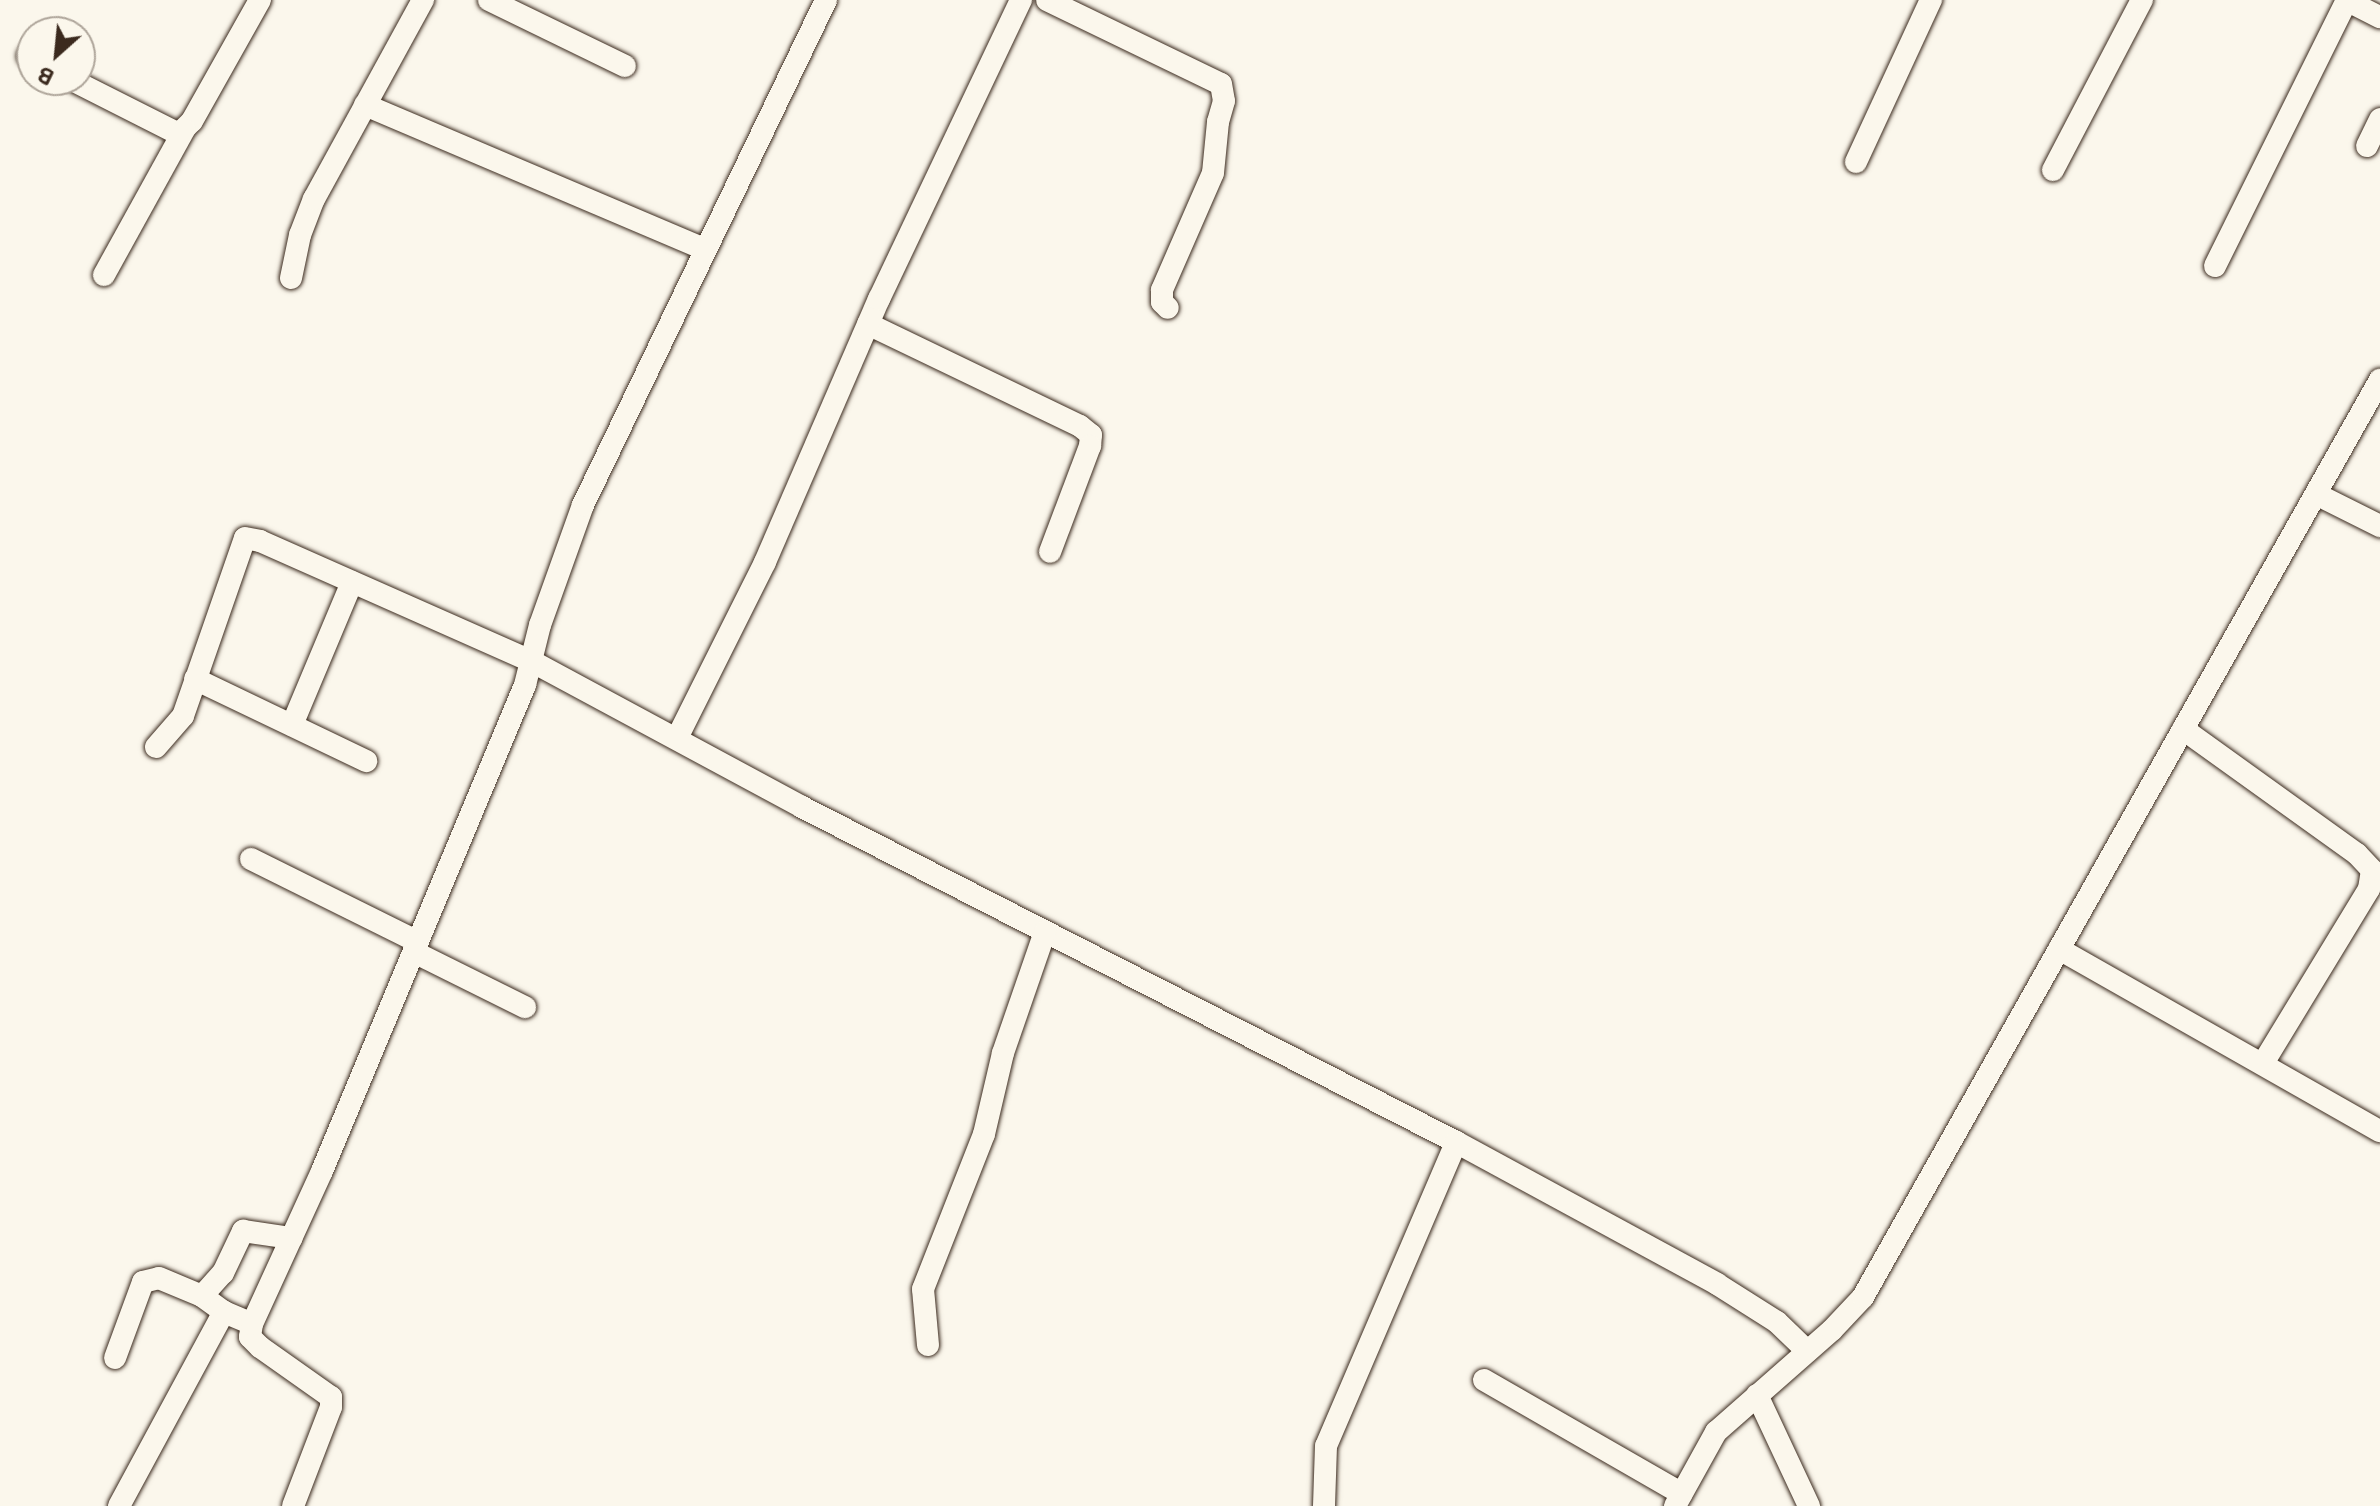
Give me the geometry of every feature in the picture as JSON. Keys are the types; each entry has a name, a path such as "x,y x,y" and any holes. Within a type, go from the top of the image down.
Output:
{"street":[{"path":"104,275 260,0"},
{"path":"291,278 300,235 314,199 423,0"},
{"path":"489,0 625,66"},
{"path":"293,1506 331,1407 331,1397 250,1337 252,1324 416,947 533,662 540,625 583,505 826,0"},
{"path":"677,738 765,562 868,324 1021,0"},
{"path":"1047,0 1221,84 1224,101 1218,122 1213,173 1162,290 1162,302 1168,308"},
{"path":"1856,162 1931,0"},
{"path":"2053,170 2142,0"},
{"path":"2215,266 2346,0 2380,17"},
{"path":"96,93 173,134 184,130"},
{"path":"365,105 704,249"},
{"path":"2367,146 2380,119"},
{"path":"868,324 1080,426 1091,435 1090,446 1050,552"},
{"path":"1484,1380 1678,1500 1716,1432 1863,1297 2380,380"},
{"path":"2316,494 2380,526"},
{"path":"156,747 183,716 245,538 260,541 533,662 802,807 1456,1142 1717,1284 1777,1322 1807,1351"},
{"path":"292,725 352,582"},
{"path":"195,679 366,761"},
{"path":"2183,729 2357,854 2372,870 2369,889 2263,1063"},
{"path":"251,859 525,1007"},
{"path":"928,1345 923,1289 984,1134 1003,1053 1045,932"},
{"path":"2059,949 2380,1131"},
{"path":"1324,1506 1326,1446 1456,1142"},
{"path":"202,1296 223,1273 243,1231 291,1238"},
{"path":"115,1358 143,1282 151,1277 202,1296 224,1312 252,1324"},
{"path":"119,1506 224,1312"},
{"path":"1757,1395 1809,1506"}]}
